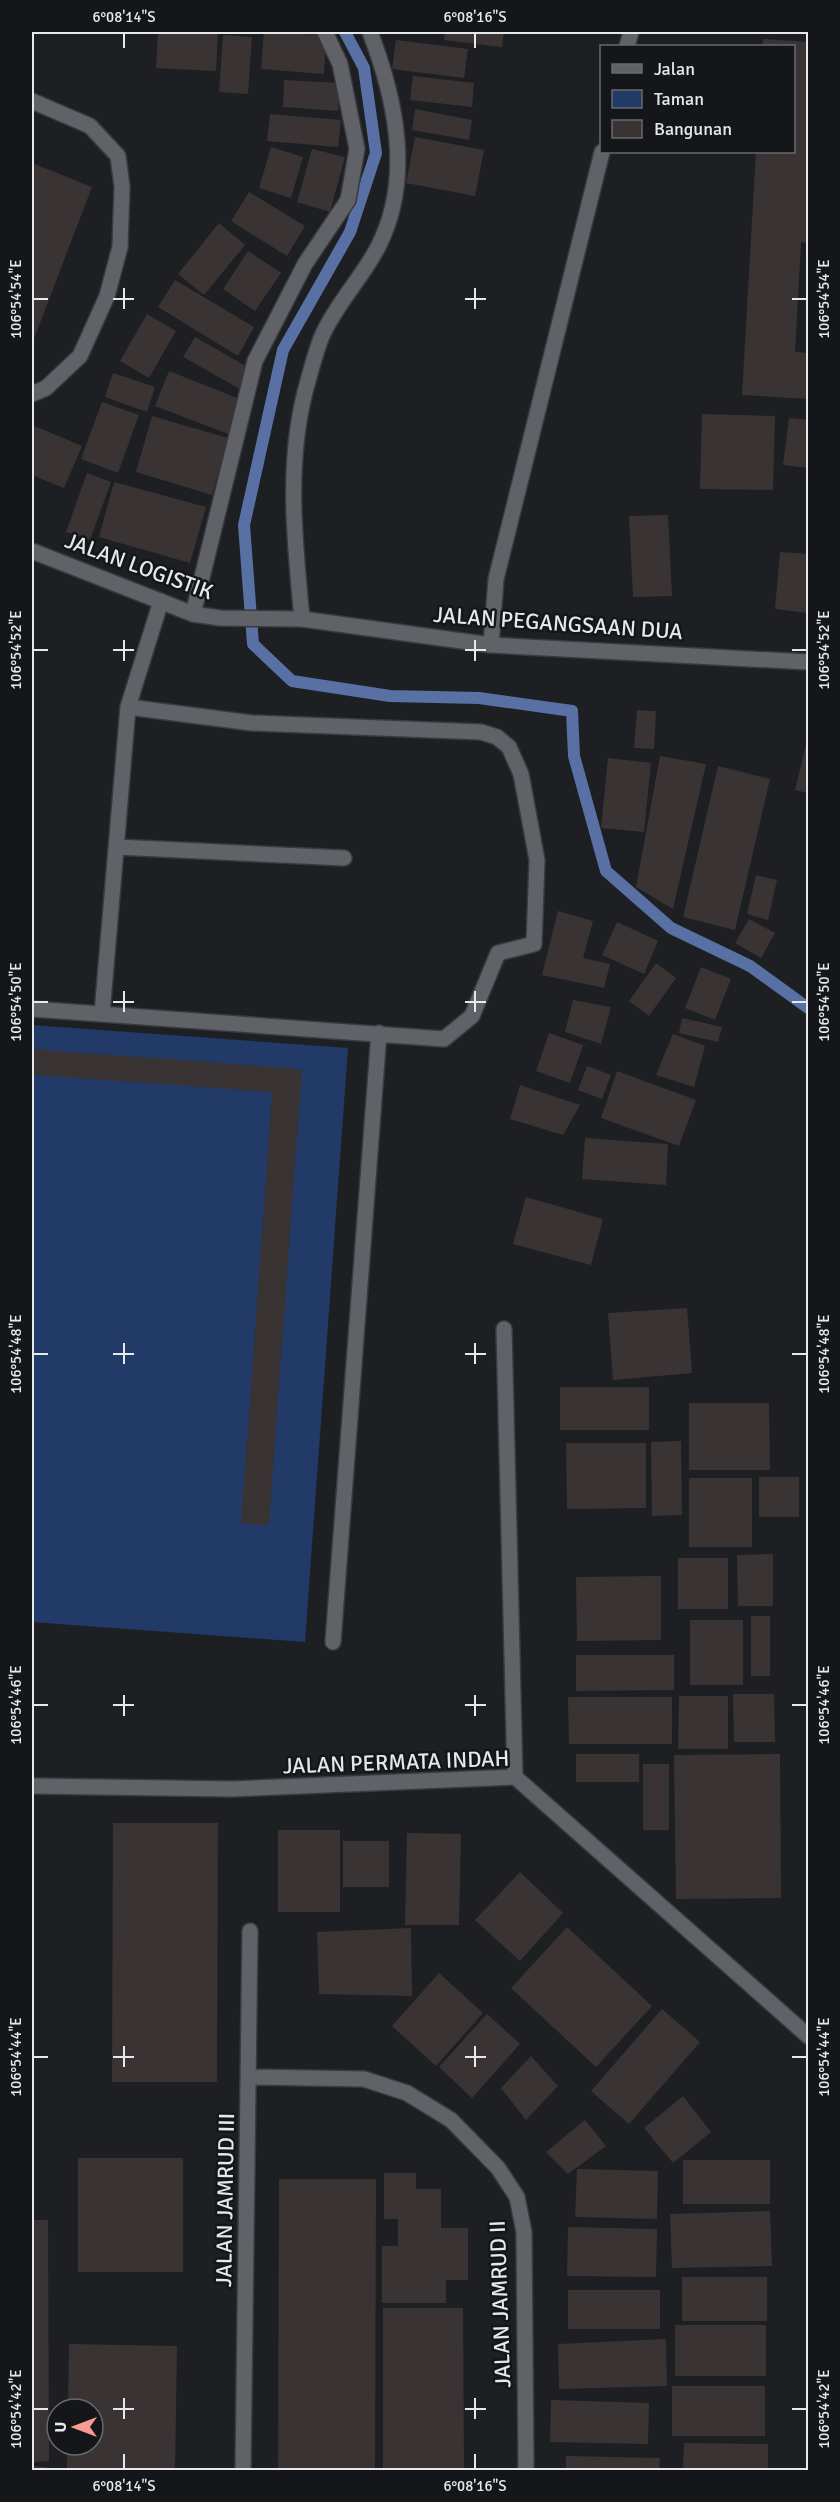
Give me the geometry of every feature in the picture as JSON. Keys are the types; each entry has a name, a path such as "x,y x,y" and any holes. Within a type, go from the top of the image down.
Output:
{"street":[{"path":"193,614 255,361 305,264 348,200 357,149 339,64 325,32"},
{"path":"302,619 294,542 294,473 305,394 322,335 377,248 393,213 398,163 394,110 370,32"},
{"path":"32,101 90,126 118,156 122,187 120,247 107,296 80,356 46,388 32,394"},
{"path":"491,645 496,579 602,153"},
{"name":"JALAN LOGISTIK","path":"32,552 193,614 220,618 268,618"},
{"path":"102,1014 128,707 161,601"},
{"name":"JALAN PEGANGSAAN DUA","path":"268,618 302,619 491,645 808,662"},
{"path":"32,1009 444,1039 472,1016 498,953 534,944 537,860 521,774 509,747 497,737 481,732 252,723 128,707"},
{"path":"117,847 344,858"},
{"path":"333,1642 379,1034"},
{"path":"504,1329 515,1777"},
{"name":"JALAN PERMATA INDAH","path":"32,1786 232,1789 515,1777 808,2036"},
{"name":"JALAN JAMRUD III","path":"243,2470 250,2077 250,1931"},
{"name":"JALAN JAMRUD II","path":"250,2077 364,2079 406,2093 452,2120 498,2168 517,2197 524,2232 525,2470"}],"green space":[{"path":"32,1025 348,1048 305,1642 32,1622"}],"building":[{"path":"158,32 218,32 216,71 156,68"},
{"path":"264,32 326,35 324,74 261,69"},
{"path":"445,32 504,32 502,47 444,40"},
{"path":"223,35 252,37 248,94 219,92"},
{"path":"763,39 808,42 808,243 801,242 795,352 808,353 808,399 742,395 756,153 795,153 795,45 762,45"},
{"path":"396,40 468,49 464,78 392,69"},
{"path":"413,76 474,83 472,107 410,100"},
{"path":"284,80 340,83 338,111 283,107"},
{"path":"415,109 472,120 469,140 412,130"},
{"path":"270,114 341,120 338,147 267,141"},
{"path":"415,137 484,150 475,196 406,183"},
{"path":"271,147 303,157 291,198 259,188"},
{"path":"312,149 345,157 330,212 297,202"},
{"path":"32,163 92,187 32,344"},
{"path":"249,192 305,226 287,256 231,221"},
{"path":"219,223 245,245 204,295 178,274"},
{"path":"248,251 281,273 255,311 223,289"},
{"path":"175,280 254,327 238,356 158,307"},
{"path":"147,314 176,331 149,378 120,361"},
{"path":"195,337 251,369 240,389 183,357"},
{"path":"169,371 245,401 231,435 155,406"},
{"path":"113,373 155,387 147,412 105,397"},
{"path":"102,402 139,415 118,473 81,459"},
{"path":"702,414 775,416 773,490 700,489"},
{"path":"152,416 228,438 212,495 136,472"},
{"path":"789,418 808,420 808,468 783,465"},
{"path":"32,425 82,446 64,488 32,475"},
{"path":"87,473 111,482 90,540 66,532"},
{"path":"114,482 206,507 190,563 99,537"},
{"path":"668,515 672,596 633,597 629,516"},
{"path":"780,552 808,554 808,613 775,609"},
{"path":"637,710 656,711 654,749 634,748"},
{"path":"808,736 808,793 795,790"},
{"path":"660,756 706,764 673,909 636,887"},
{"path":"608,758 651,763 644,832 601,828"},
{"path":"718,766 770,779 735,930 683,917"},
{"path":"756,875 777,880 768,920 747,914"},
{"path":"558,911 593,921 583,958 610,964 604,988 542,975"},
{"path":"749,919 775,933 761,958 735,943"},
{"path":"617,922 658,941 644,974 602,955"},
{"path":"656,963 676,978 649,1016 629,1001"},
{"path":"701,967 731,979 715,1020 685,1008"},
{"path":"573,1000 611,1007 601,1044 565,1032"},
{"path":"682,1018 722,1027 718,1042 679,1033"},
{"path":"549,1033 583,1045 570,1083 536,1071"},
{"path":"673,1034 705,1046 694,1087 656,1075"},
{"path":"32,1049 302,1069 269,1525 241,1523 272,1092 32,1075"},
{"path":"587,1066 611,1075 602,1099 578,1090"},
{"path":"617,1071 696,1100 679,1146 601,1118"},
{"path":"520,1085 580,1105 563,1135 510,1119"},
{"path":"585,1138 668,1144 666,1185 582,1179"},
{"path":"526,1197 603,1219 591,1265 513,1244"},
{"path":"687,1308 692,1373 613,1380 608,1313"},
{"path":"560,1387 649,1387 649,1430 560,1430"},
{"path":"689,1403 769,1403 770,1470 689,1470"},
{"path":"681,1441 682,1515 652,1516 651,1442"},
{"path":"566,1443 646,1443 646,1508 567,1509"},
{"path":"759,1477 799,1477 799,1517 759,1517"},
{"path":"689,1478 752,1478 752,1547 689,1547"},
{"path":"773,1554 773,1606 738,1606 737,1555"},
{"path":"678,1558 728,1558 728,1609 678,1609"},
{"path":"661,1576 661,1640 577,1641 576,1577"},
{"path":"751,1616 770,1616 770,1676 751,1676"},
{"path":"690,1620 743,1620 743,1685 690,1685"},
{"path":"576,1655 674,1655 674,1690 576,1691"},
{"path":"733,1694 774,1694 775,1742 734,1742"},
{"path":"679,1696 728,1696 728,1749 678,1749"},
{"path":"568,1697 672,1697 672,1744 569,1744"},
{"path":"576,1754 639,1754 639,1782 576,1782"},
{"path":"780,1754 781,1898 676,1899 674,1755"},
{"path":"643,1764 669,1764 669,1830 643,1830"},
{"path":"113,1823 218,1823 217,2082 112,2082"},
{"path":"278,1830 340,1830 340,1912 278,1912"},
{"path":"407,1833 461,1834 459,1925 405,1925"},
{"path":"343,1841 389,1841 389,1887 343,1887"},
{"path":"520,1872 563,1913 520,1961 475,1920"},
{"path":"567,1927 652,2006 596,2067 511,1988"},
{"path":"411,1928 412,1996 319,1994 317,1932"},
{"path":"439,1973 483,2013 436,2066 392,2026"},
{"path":"662,2009 700,2042 629,2124 591,2091"},
{"path":"487,2014 520,2044 472,2098 439,2067"},
{"path":"531,2056 558,2086 526,2120 501,2088"},
{"path":"683,2096 711,2132 673,2163 644,2128"},
{"path":"585,2120 606,2146 568,2174 546,2152"},
{"path":"78,2158 183,2158 183,2272 78,2272"},
{"path":"683,2160 770,2160 770,2204 683,2204"},
{"path":"577,2169 658,2171 657,2219 575,2217"},
{"path":"384,2173 416,2173 416,2189 441,2189 441,2228 468,2228 468,2280 446,2280 446,2303 382,2303 382,2246 398,2246 398,2219 384,2219"},
{"path":"279,2179 376,2179 375,2470 278,2470"},
{"path":"770,2211 772,2266 672,2268 670,2214"},
{"path":"32,2220 48,2220 49,2397 45,2397 45,2457 49,2457 49,2461 32,2462"},
{"path":"568,2227 657,2229 656,2277 567,2276"},
{"path":"682,2277 767,2277 767,2321 682,2321"},
{"path":"568,2290 660,2290 660,2329 568,2329"},
{"path":"383,2308 463,2308 464,2470 383,2470"},
{"path":"675,2325 766,2325 766,2376 675,2376"},
{"path":"666,2339 667,2386 559,2389 558,2344"},
{"path":"69,2344 177,2346 175,2470 67,2470 67,2457 105,2457 105,2397 68,2397"},
{"path":"672,2386 765,2386 765,2436 672,2436"},
{"path":"551,2400 649,2403 648,2444 550,2442"},
{"path":"684,2443 768,2444 768,2470 683,2470"},
{"path":"566,2456 660,2458 659,2470 566,2470"},
{"path":"32,2466 47,2467 47,2470 32,2470"}],"waterway":[{"path":"345,32 364,68 376,153 350,232 283,350 244,525 253,644 292,681 390,696 479,698 572,711 574,756 606,871 671,928 750,966 808,1008"}]}
